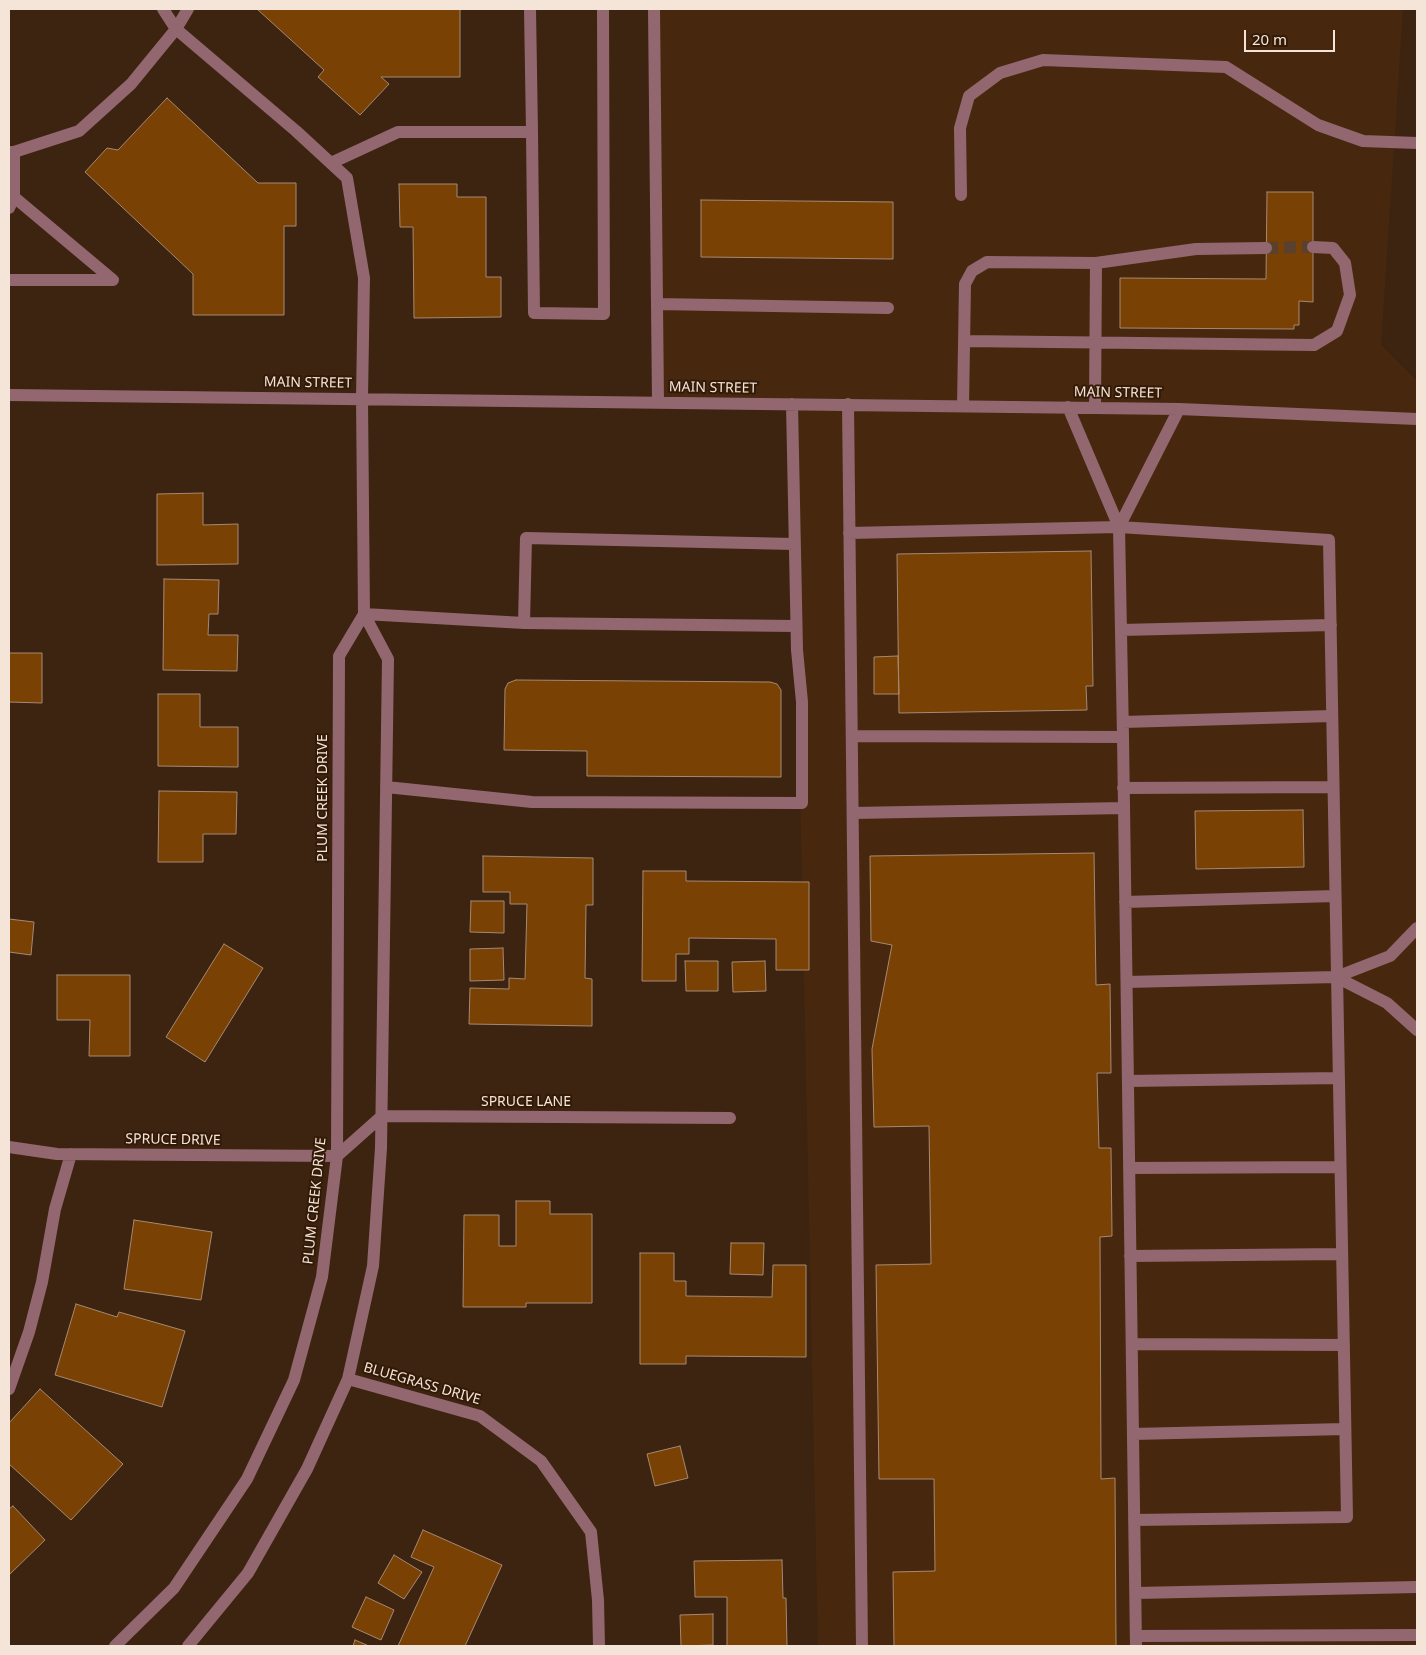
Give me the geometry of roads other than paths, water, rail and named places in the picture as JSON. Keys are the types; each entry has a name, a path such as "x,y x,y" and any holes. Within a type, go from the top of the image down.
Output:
{"street":[{"path":"163,9 176,29 296,131 347,178 364,278 362,398 364,614 388,659 382,1116 373,1266 348,1379 307,1469 248,1573 188,1646"},
{"path":"9,280 113,280 11,203 11,152 79,131 132,84 176,29 188,9"},
{"path":"530,9 534,313 604,314 603,9"},
{"path":"654,9 658,402"},
{"path":"962,195 960,128 969,96 1000,73 1043,60 1226,67 1318,125 1363,140 1417,143"},
{"path":"331,163 398,132 532,132"},
{"path":"964,341 1314,346 1337,331 1350,295 1346,263 1333,248 1313,247"},
{"path":"963,406 965,284 972,271 988,262 1096,263 1196,249 1266,248"},
{"path":"1095,408 1096,263"},
{"path":"657,304 888,308"},
{"name":"MAIN STREET","path":"9,395 1179,409 1417,419"},
{"path":"386,787 532,802 802,803 802,702 796,626 792,404"},
{"path":"848,404 862,1646"},
{"path":"1068,408 1119,528 1136,1641 1417,1635"},
{"path":"1119,528 1179,409"},
{"path":"850,532 1119,528 1330,540 1336,978 1347,1517 1134,1520"},
{"path":"524,623 526,538 794,544"},
{"path":"364,614 524,623 796,626"},
{"name":"PLUM CREEK DRIVE","path":"115,1646 174,1588 247,1479 294,1380 322,1278 337,1156 339,656 364,614"},
{"path":"1121,630 1331,625"},
{"path":"1123,722 1332,716"},
{"path":"852,736 1123,737"},
{"path":"1124,788 1333,787"},
{"path":"852,813 1124,808"},
{"path":"1125,902 1335,896"},
{"path":"1126,982 1336,978 1390,956 1417,928"},
{"path":"1336,978 1387,1003 1417,1030"},
{"path":"1128,1081 1338,1078"},
{"path":"337,1156 382,1116"},
{"name":"SPRUCE LANE","path":"382,1116 730,1118"},
{"name":"SPRUCE DRIVE","path":"9,1147 57,1154 337,1156"},
{"path":"9,1389 29,1332 42,1282 55,1209 71,1154"},
{"path":"1129,1168 1340,1167"},
{"path":"1130,1256 1342,1254"},
{"path":"1132,1344 1344,1345"},
{"name":"BLUEGRASS DRIVE","path":"348,1379 480,1416 541,1460 591,1532 598,1600 599,1646"},
{"path":"1133,1434 1345,1430"},
{"path":"1136,1593 1417,1587"}],"tunnel":[{"path":"1266,248 1313,247"}]}
